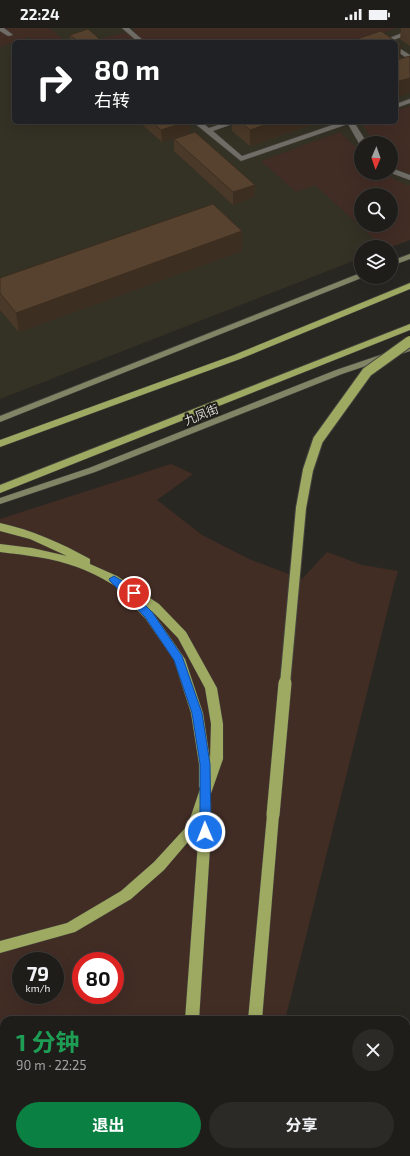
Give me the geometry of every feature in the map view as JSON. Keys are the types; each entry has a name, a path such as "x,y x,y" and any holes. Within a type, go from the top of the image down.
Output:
{"highway":[{"path":"0,444 237,357 410,286"},
{"path":"0,488 410,327"},
{"path":"255,1016 301,508 308,470 318,440 367,372 410,341"},
{"path":"0,527 22,532 72,553 114,579 154,607 182,635 211,688 217,724 217,759 194,828 159,866 126,895 70,928 0,947"},
{"path":"0,548 32,552 79,563 114,579 149,615 179,659 197,713 205,764 205,832 192,1016"}],"main road":[{"path":"398,261 410,256"},
{"path":"0,419 354,279"},
{"name":"九凤街","path":"0,501 92,470 339,372 410,348"}],"lane":[{"path":"0,28 10,35"},
{"path":"125,28 140,40"},
{"path":"388,40 410,32"},
{"path":"398,49 410,58"},
{"path":"398,105 410,101"},
{"path":"200,124 241,159 343,124"},
{"path":"207,130 227,124"},
{"path":"350,124 358,136"},
{"path":"398,173 410,178"}],"shaded area":[{"path":"0,28 410,28 410,240 398,244 398,240 354,240 354,261 0,399"},
{"path":"0,28 50,28 64,40 32,40 28,37 20,40 12,40 12,43 0,47"},
{"path":"134,28 398,28 361,40 95,40 136,30"},
{"path":"410,106 410,174 398,169 398,136 370,136 362,124 398,124 398,109"},
{"path":"340,132 354,145 354,180 397,180 406,185 410,185 410,240 398,244 398,240 375,240 367,232 398,232 398,188 354,188 354,221 315,185 296,192 261,161"},
{"path":"171,464 193,474 157,500 202,535 249,559 302,579 327,552 362,565 398,571 286,1016 0,1016 0,519"}],"building":[{"path":"88,29 101,40 76,40 70,35"},
{"path":"381,31 394,40 354,40"},
{"path":"410,56 410,78 398,81 398,59"},
{"path":"154,124 179,124 161,130"},
{"path":"243,124 267,124 250,130"},
{"path":"195,132 255,185 233,192 174,139"},
{"path":"213,204 242,231 16,313 0,293 0,278"}],"route":[{"path":"134,593 114,579 149,615 179,659 197,713 205,764 205,832"}]}
